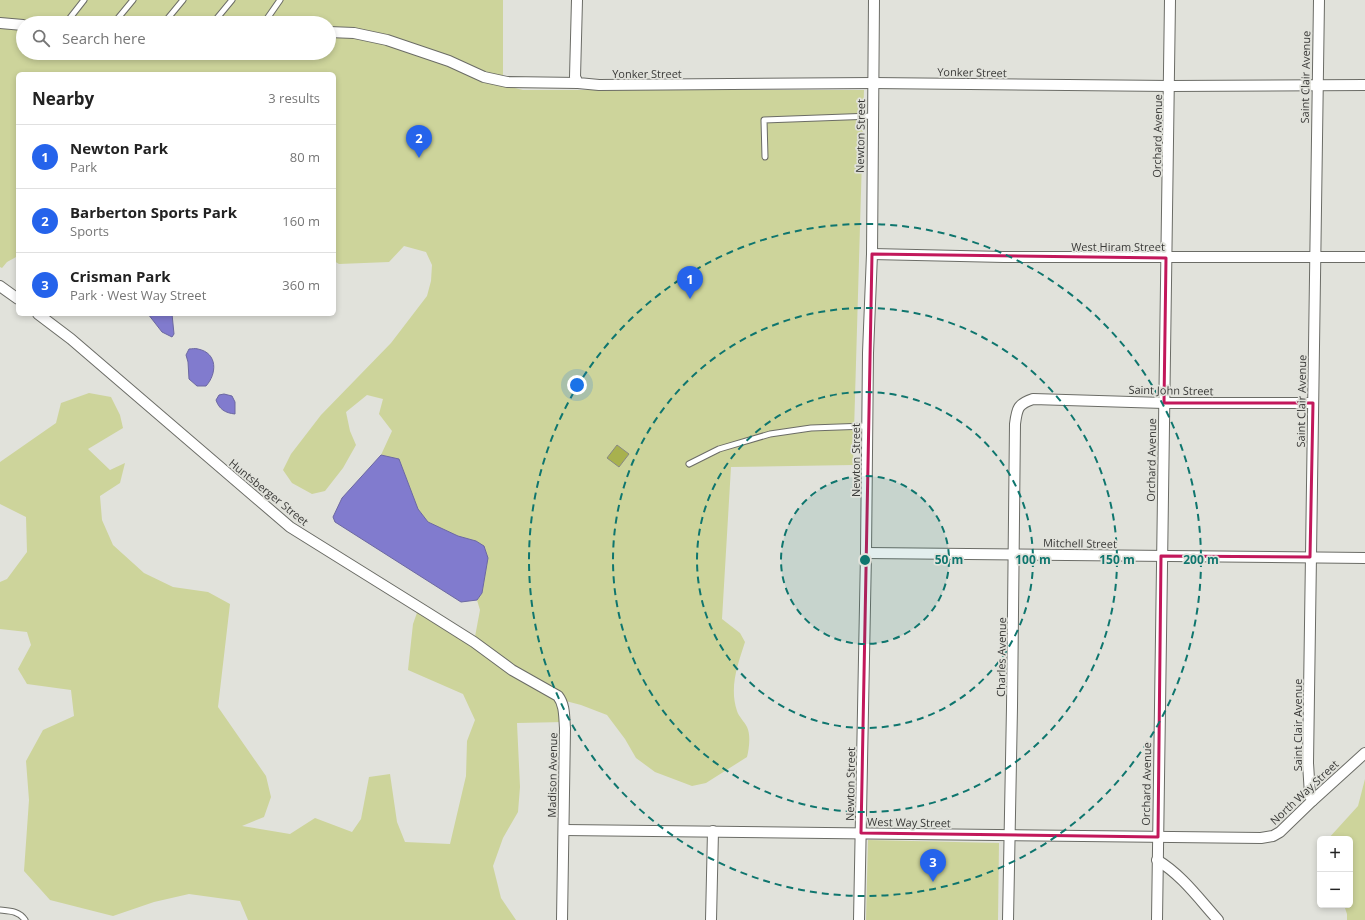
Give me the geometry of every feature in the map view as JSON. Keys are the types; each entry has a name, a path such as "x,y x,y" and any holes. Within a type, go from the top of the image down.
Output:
{"street":[{"path":"577,0 575,77 578,83"},
{"name":"Newton Street","path":"859,920 868,353 872,254 874,0"},
{"name":"Orchard Avenue","path":"1156,920 1161,556 1167,302 1166,258 1170,86 1170,0"},
{"name":"Saint Clair Avenue","path":"1312,801 1310,795 1308,763 1319,0"},
{"path":"0,23 16,24"},
{"name":"Yonker Street","path":"336,32 354,33 387,40 449,61 484,77 507,82 578,83 599,85 873,83 1170,86 1365,85"},
{"name":"West Hiram Street","path":"872,254 996,257 1365,257"},
{"path":"0,286 16,298"},
{"name":"Huntsberger Street","path":"41,316 71,340 290,527 448,625 503,664"},
{"name":"Saint John Street","path":"1029,400 1164,403 1312,403"},
{"name":"Charles Avenue","path":"1008,920 1016,418 1019,407 1024,402 1029,400"},
{"name":"Mitchell Street","path":"866,553 1365,558"},
{"name":"Madison Avenue","path":"503,664 558,696 562,700 565,728 562,920"},
{"name":"North Way Street","path":"1158,837 1261,838 1273,836 1280,832 1365,753"},
{"name":"West Way Street","path":"564,830 1158,837"},
{"path":"711,920 713,831"},
{"path":"1157,860 1177,874 1218,920"}],"lane":[{"path":"71,16 84,0"},
{"path":"119,16 132,0"},
{"path":"170,16 183,0"},
{"path":"219,16 232,0"},
{"path":"269,16 280,0"},
{"path":"765,157 764,120 872,116"},
{"path":"689,464 719,449 770,434 811,428 867,426"},
{"path":"0,910 14,911 25,920"}],"highlighted area":[{"path":"872,254 1166,258 1164,403 1313,403 1310,557 1161,556 1158,837 861,833"}],"green space":[{"path":"0,0 503,0 503,85 523,90 864,90 853,465 731,467 722,619 740,633 745,642 735,676 734,693 737,711 746,725 749,734 747,757 706,783 692,786 655,772 636,758 625,739 607,715 581,705 562,700 564,722 517,723 520,787 518,812 503,838 493,866 501,898 516,920 248,920 240,901 189,894 154,902 113,916 50,900 24,871 29,800 26,761 43,730 74,716 71,690 27,684 18,669 31,645 27,632 0,629 0,582 7,579 27,552 26,517 0,504 0,462 56,423 61,403 89,393 111,397 120,415 123,428 88,449 110,470 125,463 120,483 100,496 102,520 113,545 144,573 173,587 208,592 230,604 218,707 266,776 271,797 264,817 242,826 290,834 315,818 352,832 361,819 369,777 390,774 397,822 405,842 450,844 466,776 467,741 475,720 463,694 408,670 413,624 419,607 474,642 480,610 477,600 482,593 488,558 484,546 476,541 458,536 428,522 418,509 399,459 381,455 392,431 379,414 383,399 367,395 346,412 350,431 356,445 343,468 325,491 312,494 292,483 283,470 291,454 321,415 391,343 427,296 431,281 432,265 426,252 404,246 389,262 339,264 336,262 336,72 16,72 16,257 7,262 2,268 0,267"},
{"path":"1365,779 1365,920 1347,920 1345,908 1353,908 1353,836 1331,836 1358,806"},
{"path":"868,840 999,843 998,920 866,920"}],"shaded area":[{"path":"150,316 172,316 174,334 172,337 162,332"},
{"path":"189,349 205,351 212,359 214,370 210,381 206,386 197,386 189,379 186,355"},
{"path":"224,394 232,396 235,402 235,414 228,413 223,410 217,403 216,400 219,395"},
{"path":"381,455 399,459 418,509 428,522 458,536 476,541 484,546 488,558 482,593 477,600 461,602 335,522 333,517 342,498"}],"building":[{"path":"617,445 629,454 619,467 607,458"}],"place":[{"name":"Barberton Sports Park","path":"419,158"},
{"name":"Newton Park","path":"690,299"},
{"name":"Crisman Park","path":"933,882"}]}
